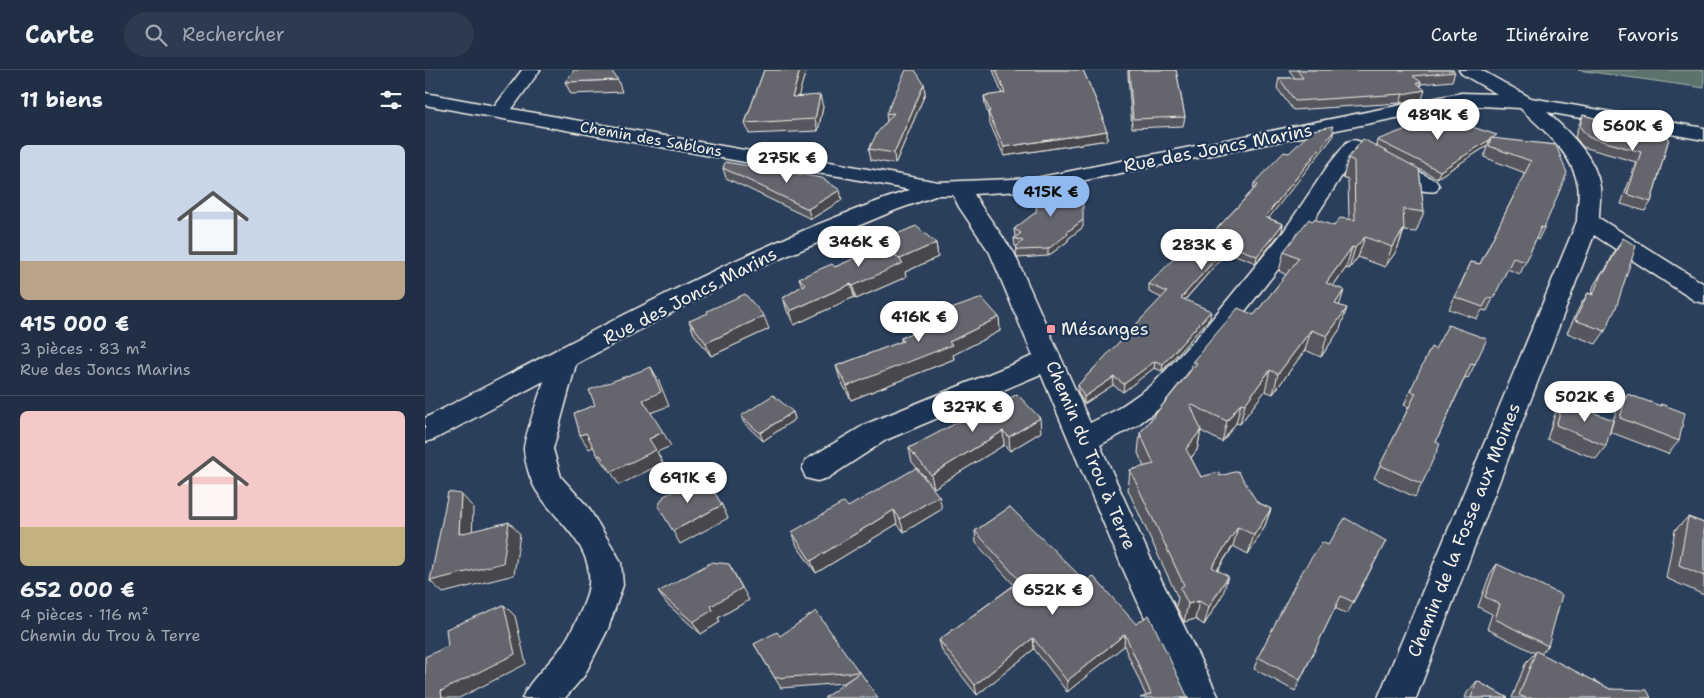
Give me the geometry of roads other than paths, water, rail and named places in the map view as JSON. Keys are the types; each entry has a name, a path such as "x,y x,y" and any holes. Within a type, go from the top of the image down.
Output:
{"street":[{"path":"500,112 531,70"},
{"name":"Chemin de la Fosse aux Moines","path":"1397,698 1588,221 1589,187 1583,169 1571,146 1526,103 1468,70"},
{"name":"Chemin des Sablons","path":"425,99 778,162 823,166 895,180 908,185 949,189"},
{"name":"Rue des Joncs Marins","path":"425,431 738,268 889,205 949,189 1036,184 1461,99 1509,100 1704,134"},
{"path":"1331,125 1354,146 1428,186"},
{"path":"1085,439 1126,418 1162,392 1208,341 1293,235 1334,171 1354,146"},
{"name":"Chemin du Trou à Terre","path":"949,189 970,207 1002,253 1085,439 1136,562 1200,698"},
{"path":"1588,221 1704,295"},
{"path":"541,698 571,664 596,618 606,586 603,563 593,541 577,516 548,483 538,448 564,360"},
{"path":"817,469 876,432 1050,360"}],"place":[{"name":"Mésanges","path":"1051,329"}]}
